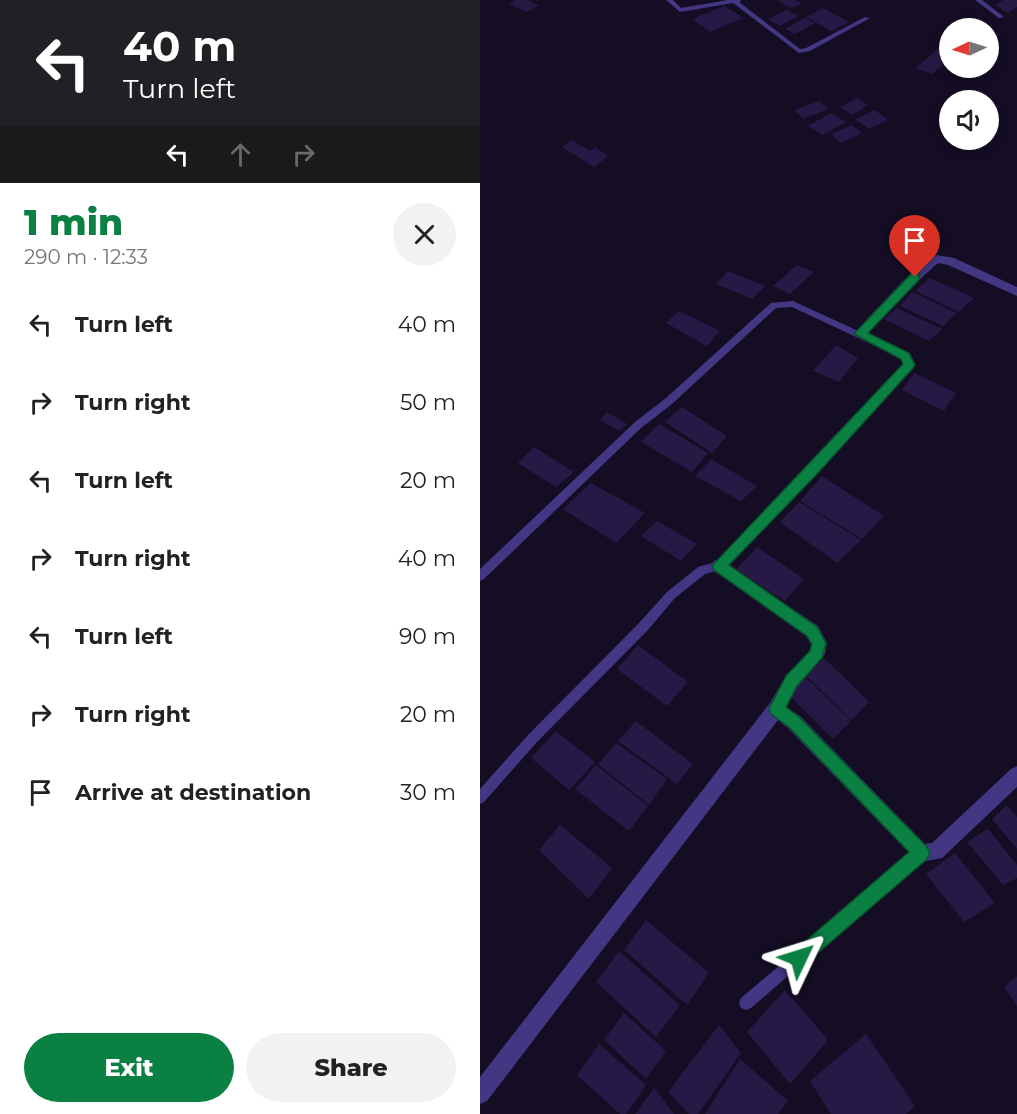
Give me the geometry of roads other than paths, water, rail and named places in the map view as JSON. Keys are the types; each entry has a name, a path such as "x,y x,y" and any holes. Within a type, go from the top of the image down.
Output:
{"street":[{"path":"860,334 906,285 936,259 950,261 1017,292"},
{"path":"480,1094 776,709 792,681 817,654 819,643 812,632 719,566"},
{"path":"776,709 794,722 921,853 936,852 1017,775"}],"lane":[{"path":"669,0 680,10 737,1 799,51 808,50 867,18"},
{"path":"978,0 1001,18"},
{"path":"480,576 638,425 669,401 774,305 793,304 905,356 909,365 812,471 719,566 702,570 671,595 643,627 533,738 480,798"},
{"path":"746,1003 921,853"}]}
